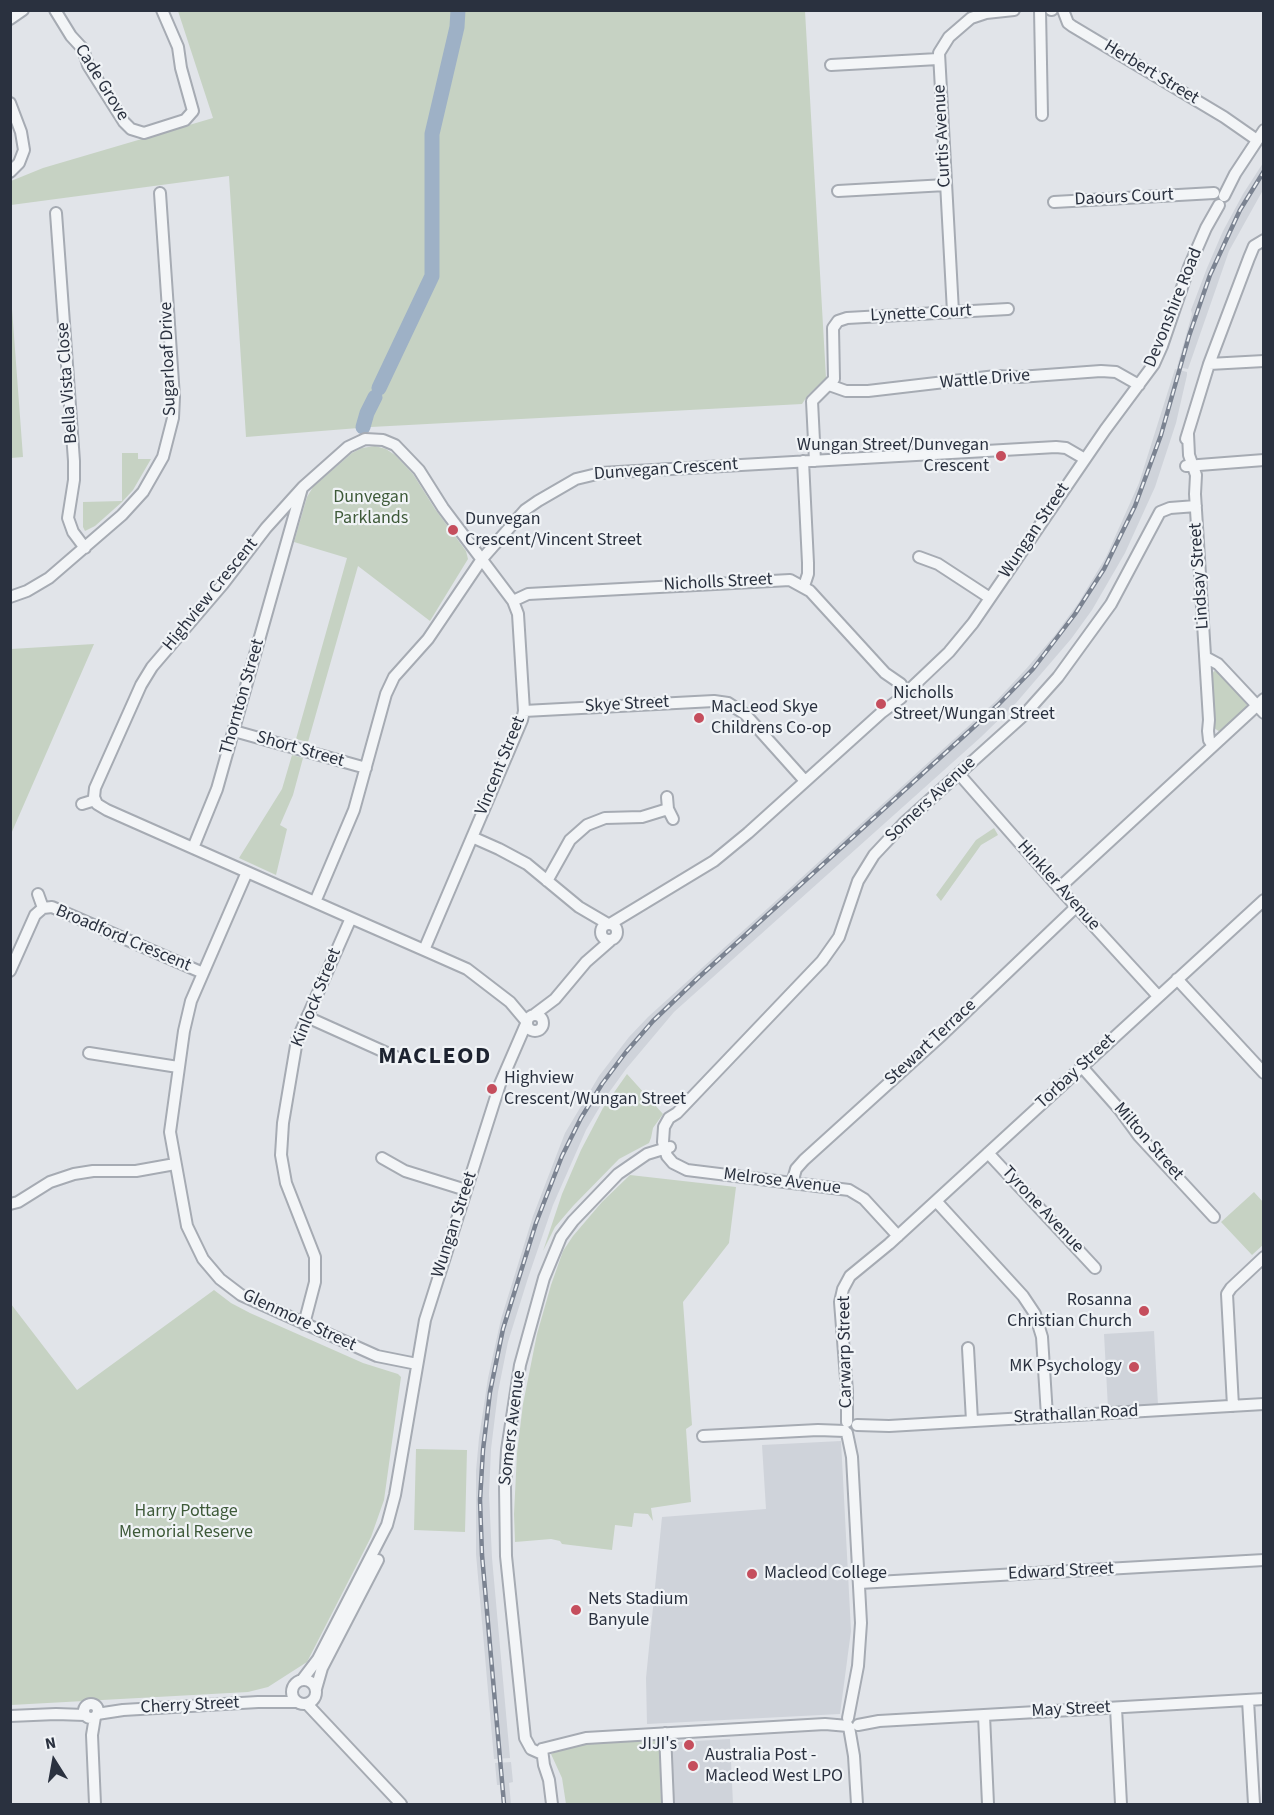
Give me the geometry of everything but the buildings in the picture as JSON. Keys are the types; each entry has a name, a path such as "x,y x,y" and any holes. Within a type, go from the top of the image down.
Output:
{"street":[{"path":"10,19 23,10"},
{"name":"Cade Grove","path":"55,10 71,36 83,49 88,65 123,122 131,129 144,133 185,120 193,111 181,68 178,47 162,10"},
{"name":"Curtis Avenue","path":"953,312 938,59 944,43 966,21 986,13 1014,10"},
{"path":"1040,10 1042,116"},
{"name":"Herbert Street","path":"1063,10 1068,23 1224,117 1260,135"},
{"path":"1068,10 1078,29"},
{"path":"831,65 938,59"},
{"path":"10,103 24,144 21,159 10,172"},
{"name":"Devonshire Road","path":"1139,385 1158,356 1185,277 1216,198 1260,135"},
{"path":"838,191 946,185"},
{"name":"Sugarloaf Drive","path":"10,597 43,581 122,515 143,492 163,457 174,408 174,384 160,193"},
{"name":"Daours Court","path":"1054,202 1195,194 1216,198"},
{"name":"Bella Vista Close","path":"56,213 74,461 74,480 68,518 73,532 85,548"},
{"name":"Lindsay Street","path":"1216,743 1209,720 1195,500 1190,466 1183,450 1209,364 1252,250 1257,243 1263,240"},
{"name":"Lynette Court","path":"829,385 835,375 833,334 836,322 847,318 1008,309"},
{"path":"1209,364 1263,361"},
{"name":"Wattle Drive","path":"829,385 846,391 868,391 996,376 1019,377 1101,371 1116,372 1139,385"},
{"path":"815,460 812,400 829,385"},
{"name":"Wungan Street","path":"302,1680 318,1659 387,1525 395,1495 425,1320 502,1076 512,1054 533,1021 586,962 608,931 634,909 696,874 714,861 881,713 901,690 926,672 963,636 1139,385"},
{"name":"Highview Crescent","path":"95,800 95,789 147,673 223,584 275,517 303,487 354,443 365,439 383,440"},
{"name":"Vincent Street","path":"383,440 400,448 419,470 443,508 513,601 518,614 524,711 520,726 424,950"},
{"name":"Dunvegan Crescent","path":"315,902 349,823 386,694 394,677 428,639 482,559 530,506 584,476 601,473 1056,447 1066,448 1085,459"},
{"path":"1190,466 1263,460"},
{"path":"803,461 808,569 804,586 818,598 901,690"},
{"name":"Thornton Street","path":"193,848 215,797 303,487"},
{"name":"Somers Avenue","path":"542,1752 524,1730 505,1539 507,1450 516,1383 537,1299 550,1260 561,1237 618,1173 635,1162 669,1151 670,1130 677,1113 822,961 839,937 858,881 874,855 904,823 1029,710 1072,659 1111,604 1160,512 1166,508 1195,500"},
{"path":"284,508 296,515"},
{"path":"275,517 285,527 286,543"},
{"path":"919,557 938,564 990,598"},
{"name":"Nicholls Street","path":"513,601 528,594 752,581 784,580 804,586"},
{"path":"1059,888 1216,743 1261,706 1218,664 1205,657"},
{"name":"Skye Street","path":"524,711 714,701 728,703 744,714 805,781"},
{"name":"Short Street","path":"234,731 366,768"},
{"name":"Hinkler Avenue","path":"959,774 1076,908 1158,996"},
{"path":"547,881 570,840 587,825 605,818 670,814 667,797"},
{"path":"82,804 95,800 102,808 473,972 533,1021"},
{"path":"472,837 516,857 608,931"},
{"name":"Glenmore Street","path":"247,872 187,1014 178,1067 170,1121 175,1164 187,1226 203,1259 220,1279 241,1295 377,1356 417,1364"},
{"name":"Broadford Crescent","path":"38,894 43,908"},
{"name":"Torbay Street","path":"849,1284 893,1240 1263,900"},
{"name":"Broadford Crescent","path":"10,971 35,915 43,908 56,908 203,973"},
{"name":"Stewart Terrace","path":"792,1183 796,1169 804,1160 943,1034 1076,908"},
{"name":"Kinlock Street","path":"304,1324 315,1282 315,1257 286,1183 281,1140 294,1052 351,918"},
{"path":"1177,979 1263,1073"},
{"path":"307,1017 398,1058"},
{"path":"89,1053 178,1067"},
{"name":"Milton Street","path":"1082,1067 1115,1104 1139,1136 1214,1217"},
{"name":"Melrose Avenue","path":"669,1151 684,1169 697,1173 839,1188 855,1192 864,1199 893,1240"},
{"name":"Tyrone Avenue","path":"988,1153 1095,1268"},
{"path":"382,1158 405,1171 466,1190"},
{"path":"10,1204 50,1182 74,1174 93,1171 136,1171 175,1164"},
{"path":"936,1201 1023,1296 1035,1314 1042,1337 1047,1416"},
{"path":"1233,1406 1227,1294 1263,1257"},
{"name":"Carwarp Street","path":"849,1284 846,1306 861,1636 853,1722 857,1804"},
{"path":"968,1348 972,1421"},
{"name":"Wungan Street","path":"316,1692 322,1668 394,1525 402,1494 409,1447 412,1421 411,1400"},
{"name":"Strathallan Road","path":"703,1436 1263,1404"},
{"name":"Edward Street","path":"859,1583 1263,1560"},
{"path":"341,1741 325,1715 312,1683 302,1680 292,1688 292,1696 341,1741 401,1804"},
{"name":"Cherry Street","path":"258,1702 282,1695 292,1688"},
{"path":"302,1703 313,1701 316,1692"},
{"name":"May Street","path":"542,1752 586,1738 1263,1699"},
{"path":"1248,1700 1254,1804"},
{"name":"Cherry Street","path":"10,1716 258,1702 302,1703"},
{"path":"1116,1708 1122,1804"},
{"path":"91,1713 95,1804"},
{"path":"984,1715 988,1804"},
{"path":"665,1733 668,1804"},
{"path":"542,1752 539,1767 550,1792 552,1804"}],"shaded area":[{"path":"1263,163 1263,190 1229,251 1188,369 1177,367 1192,314 1191,310 1207,268 1223,231"},
{"path":"1175,369 1187,372 1187,375 1176,423 1155,487 1125,553 1092,610 1071,639 1016,703 981,737 674,1012 626,1069 586,1130 553,1205 528,1278 508,1342 498,1392 491,1449 489,1494 492,1558 510,1758 494,1759 476,1554 476,1471 479,1438 488,1378 501,1319 533,1216 565,1133 599,1076 629,1037 648,1017 996,701 1055,635 1079,602 1106,557 1139,483"},
{"path":"1154,1331 1158,1405 1108,1408 1104,1334"},
{"name":"Macleod College","path":"841,1441 851,1631 840,1714 647,1724 646,1678 662,1517 766,1509 762,1445"},
{"path":"730,1739 733,1804 661,1804 661,1743"},
{"path":"511,1762 513,1782 509,1783 511,1804 502,1804 495,1763"}],"green space":[{"path":"178,11 805,11 826,378 802,404 371,427 246,437 229,176 11,205 11,181 43,168 213,118"},
{"path":"10,282 23,457 11,458 10,458"},
{"name":"Dunvegan Parklands","path":"375,446 395,455 413,474 466,551 468,559 430,621 358,566 308,742 296,739 347,558 294,542 307,497 313,487 352,453 362,448"},
{"path":"122,453 138,453 138,459 151,459 133,490 122,502 95,526 85,531 83,502 122,501"},
{"path":"94,644 11,834 11,649"},
{"path":"1214,671 1220,672 1247,705 1245,711 1220,732 1214,728 1211,676"},
{"path":"292,755 303,758 293,795 280,825 287,829 276,875 239,858 282,789"},
{"path":"994,828 998,835 981,845 941,901 936,895 976,840"},
{"path":"627,1074 663,1114 653,1128 649,1143 619,1159 555,1227 543,1251 562,1194 581,1150 603,1108"},
{"path":"630,1175 736,1187 729,1243 683,1302 692,1425 686,1429 691,1502 651,1508 653,1521 648,1514 634,1513 632,1527 615,1525 612,1550 562,1544 560,1541 551,1539 515,1542 517,1453 523,1404 537,1334 551,1285 563,1251 573,1236 602,1202"},
{"path":"1254,1192 1263,1202 1264,1244 1252,1255 1221,1222"},
{"name":"Harry Pottage Memorial Reserve","path":"214,1290 231,1303 250,1313 363,1363 401,1377 384,1500 371,1537 307,1662 268,1687 248,1692 11,1705 11,1304 77,1390"},
{"path":"416,1449 467,1450 465,1532 414,1530"},
{"path":"654,1738 661,1743 661,1804 566,1804 562,1778 551,1754 577,1743"}],"waterway":[{"path":"379,388 432,276 432,134 457,27 458,10"},
{"path":"363,427 375,397"}],"railway":[{"path":"504,1804 482,1555 480,1500 483,1450 490,1392 503,1329 536,1223 562,1156 581,1118 602,1084 653,1021 998,705 1033,669 1075,614 1104,569 1135,506 1161,435 1189,336 1210,275 1240,210 1264,171"}],"place":[{"name":"Wungan Street/Dunvegan Crescent","path":"1001,456"},
{"name":"Dunvegan Crescent/Vincent Street","path":"453,530"},
{"name":"Nicholls Street/Wungan Street","path":"881,704"},
{"name":"MacLeod Skye Childrens Co-op","path":"699,718"},
{"name":"Highview Crescent/Wungan Street","path":"492,1089"},
{"name":"Rosanna Christian Church","path":"1144,1311"},
{"name":"MK Psychology","path":"1134,1367"},
{"name":"Macleod College","path":"752,1574"},
{"name":"Nets Stadium Banyule","path":"576,1610"},
{"name":"JIJI's","path":"689,1745"},
{"name":"Australia Post - Macleod West LPO","path":"693,1766"}],"district":[{"name":"MACLEOD","path":"435,1058"}]}
